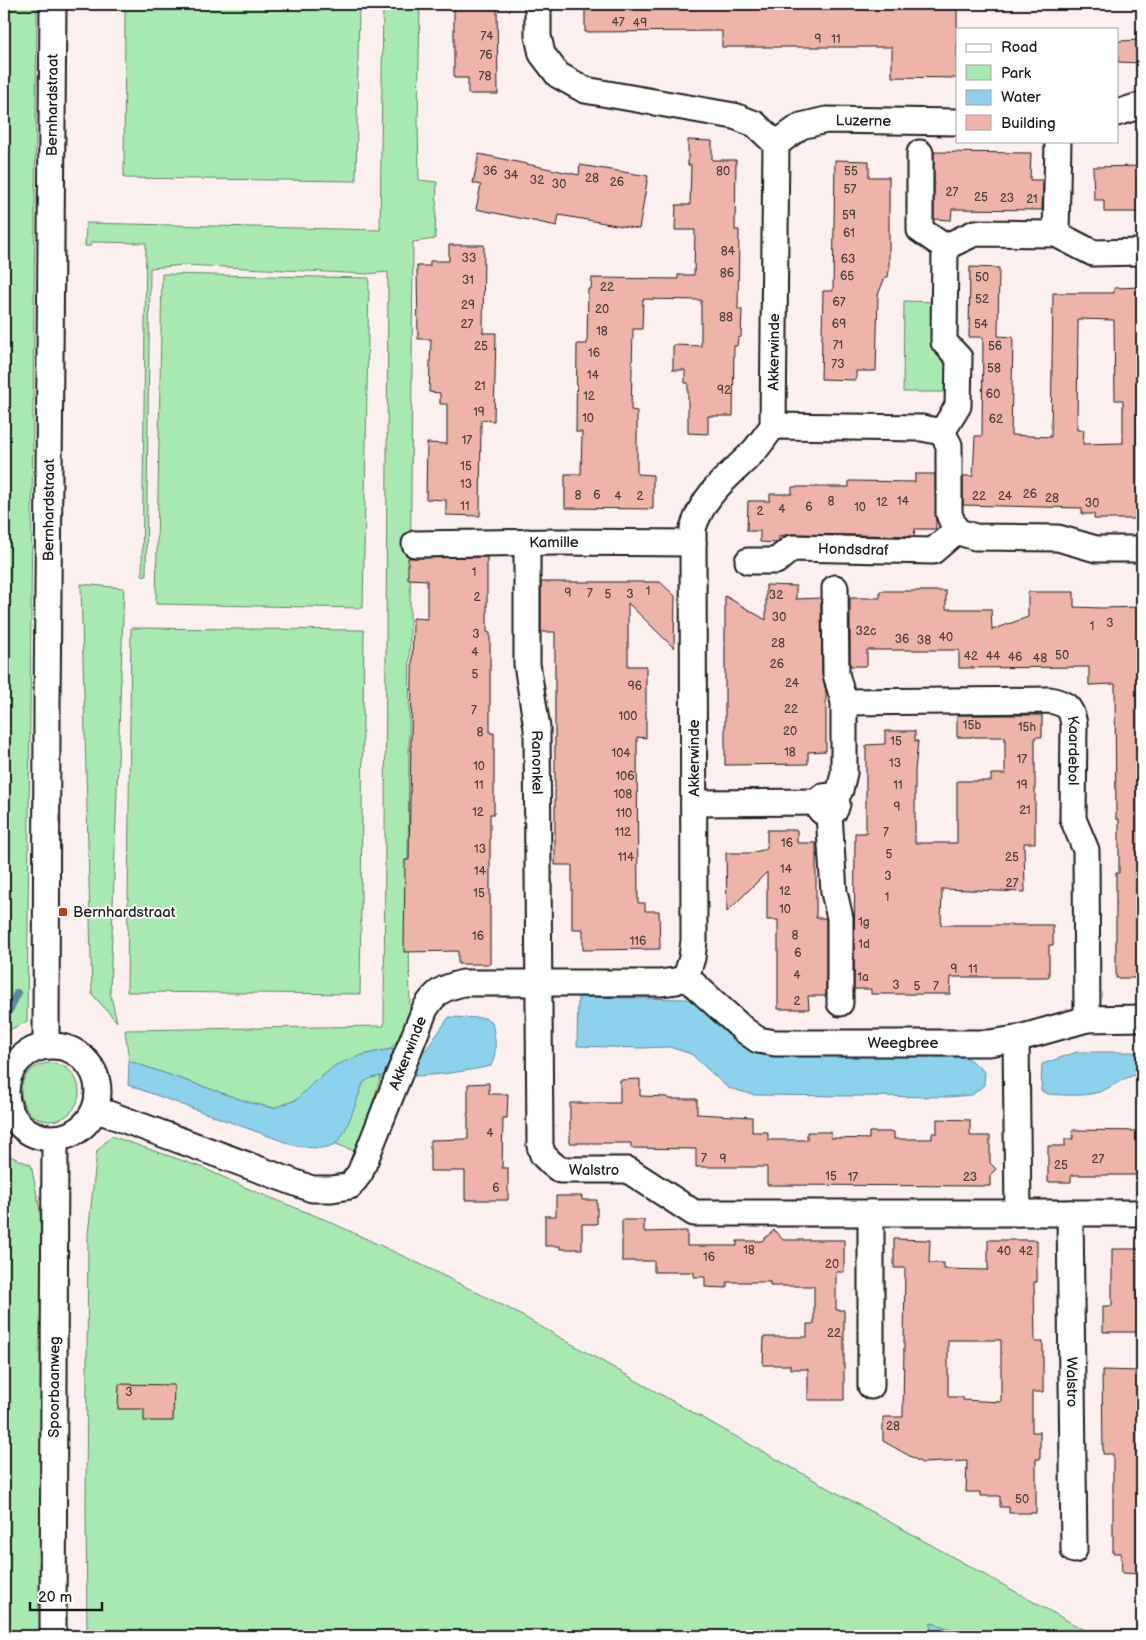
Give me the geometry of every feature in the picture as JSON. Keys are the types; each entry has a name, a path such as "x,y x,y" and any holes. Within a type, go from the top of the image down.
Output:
{"street":[{"name":"Bernhardstraat","path":"46,1045 47,717 54,4"},
{"path":"538,4 538,36 542,54 558,74 585,90 734,116 756,124 776,144"},
{"path":"1118,113 1142,105"},
{"name":"Luzerne","path":"776,144 801,126 826,120 956,122"},
{"path":"1056,234 1058,142"},
{"name":"Akkerwinde","path":"95,1109 312,1189 332,1190 350,1186 360,1173 425,1009 432,997 444,988 462,983 660,983 676,981 686,977 692,958 694,940 693,528 699,511 711,493 755,450 773,426 776,144"},
{"path":"920,153 920,230 945,247"},
{"path":"945,247 975,233 1056,234 1093,253 1142,252"},
{"path":"942,432 958,406 959,358 944,342 945,247"},
{"path":"773,426 922,428 942,432"},
{"path":"942,432 949,445 949,514 956,531 974,537 1058,538 1096,549 1142,549"},
{"name":"Hondsdraf","path":"748,561 776,561 792,548 933,551 956,531"},
{"name":"Kamille","path":"415,544 527,542 693,543"},
{"name":"Ranonkel","path":"527,542 527,664 538,728 540,983"},
{"path":"835,588 836,674 844,702 844,773 840,790 828,805 834,892 840,918 840,1003"},
{"name":"Kaardebol","path":"844,702 1050,700 1064,704 1072,712 1074,724 1073,819 1086,850 1087,1019"},
{"path":"694,803 828,805"},
{"name":"Weegbree","path":"686,977 744,1030 758,1040 775,1043 989,1042 1016,1039 1087,1019 1142,1018"},
{"name":"Walstro","path":"540,983 540,1146 550,1164 560,1170 628,1170 694,1213 1142,1213"},
{"path":"1016,1039 1018,1213"},
{"path":"46,1045 74,1050 86,1059 94,1071 98,1084 98,1099 95,1109 86,1123 76,1132 64,1137 36,1136 23,1128 6,1112 5,1078 22,1056 33,1049 46,1045"},
{"name":"Spoorbaanweg","path":"54,1138 54,1636"},
{"path":"871,1386 872,1213"},
{"name":"Walstro","path":"1070,1213 1074,1550"}],"green space":[{"path":"4,4 37,4 27,1021 4,1033"},
{"path":"125,4 359,4 356,181 124,178"},
{"path":"383,4 420,4 419,180 437,182 435,239 413,242 408,866 410,1012 412,1019 391,1049 362,1055 313,1083 296,1100 274,1108 251,1103 129,1061 125,1030 384,1026 388,272 366,274 185,265 150,268 146,576 142,575 146,243 91,242 91,246 85,246 86,223 380,230"},
{"path":"162,274 369,278 363,608 156,604"},
{"path":"904,301 936,302 950,360 950,392 903,392"},
{"path":"81,584 124,588 110,992 117,1022 92,994"},
{"path":"131,628 364,630 360,994 127,992"},
{"path":"44,1063 56,1063 71,1071 79,1086 79,1098 71,1113 56,1121 44,1121 29,1113 21,1098 21,1086 29,1071"},
{"path":"381,1076 357,1152 336,1144 345,1130 363,1083 369,1078"},
{"path":"111,1136 201,1167 249,1189 326,1220 508,1308 1095,1636 974,1636 931,1623 930,1636 87,1636 88,1235 97,1151"},
{"path":"4,1151 10,1156 31,1165 40,1210 42,1636 4,1636"}],"water":[{"path":"578,997 687,999 710,1012 737,1038 758,1053 780,1056 966,1057 985,1072 984,1085 972,1095 948,1097 755,1095 728,1088 691,1054 669,1047 577,1046"},
{"path":"449,1017 485,1018 492,1022 495,1049 491,1066 444,1074 389,1075 369,1079 363,1083 343,1133 339,1140 331,1146 316,1148 296,1146 128,1085 129,1061 251,1103 274,1108 296,1100 313,1083 336,1065 362,1055 391,1049 426,1050"},
{"path":"1077,1052 1142,1052 1142,1074 1125,1079 1093,1094 1060,1095 1041,1091 1042,1064"},
{"path":"931,1623 974,1636 930,1636"}],"building":[{"path":"454,4 497,4 498,94 468,94 468,78 454,78"},
{"path":"585,4 957,4 956,78 892,77 892,47 722,47 722,31 585,32"},
{"path":"1142,40 1142,63 1118,62 1118,41"},
{"path":"688,140 712,141 712,160 736,160 735,230 739,230 738,309 742,310 741,337 738,338 737,346 734,346 733,416 708,416 708,434 688,433 688,383 685,383 685,370 673,370 673,345 701,346 701,300 643,299 642,329 633,329 631,410 637,411 637,474 653,475 653,509 565,508 565,474 581,474 582,432 576,432 577,344 587,344 588,289 591,289 592,278 678,279 678,275 694,275 695,230 675,230 676,205 690,205 691,165 688,165"},
{"path":"934,152 1031,153 1030,180 1043,180 1042,210 952,209 951,220 934,219"},
{"path":"479,154 579,175 580,165 648,176 639,229 559,215 557,226 476,209 481,185 473,183"},
{"path":"835,160 869,161 869,177 889,177 889,270 888,277 885,277 878,295 876,371 856,371 856,380 821,379 823,291 833,291"},
{"path":"1142,166 1142,212 1104,212 1104,200 1094,200 1093,167"},
{"path":"449,245 484,245 483,333 496,333 494,421 481,420 480,516 446,515 446,500 426,499 427,443 447,444 447,404 440,404 440,393 429,392 431,339 418,339 417,266 430,266 430,261 449,261"},
{"path":"970,267 999,268 998,336 1013,337 1011,435 1051,437 1053,293 1114,293 1114,288 1142,287 1142,519 1094,519 1094,514 1082,514 1082,508 963,505 963,476 973,476 975,436 982,436 983,337 969,337","holes":["1078,319 1114,320 1115,400 1123,400 1123,443 1083,444 1084,430 1077,430"]},
{"path":"915,474 935,474 936,529 915,529 914,536 792,534 779,536 779,540 776,543 760,542 760,531 747,531 748,501 770,501 770,494 792,494 792,487 849,487 849,481 915,482"},
{"path":"487,557 487,632 490,633 490,733 494,733 494,814 490,814 490,964 458,964 458,951 404,952 405,860 409,860 413,618 427,619 427,580 408,579 408,558"},
{"path":"541,582 660,582 675,596 674,648 628,603 628,666 646,666 646,738 637,737 638,903 645,903 645,911 659,911 660,949 583,950 583,929 572,929 572,865 555,865 555,632 541,632"},
{"path":"766,585 796,586 796,599 821,598 822,674 826,691 826,751 808,752 808,764 725,765 725,596 766,620"},
{"path":"880,591 946,591 946,609 991,609 992,630 1028,617 1028,592 1074,592 1074,607 1142,607 1142,978 1116,978 1116,873 1119,873 1119,819 1116,819 1115,684 1089,685 1089,667 959,668 959,650 867,650 867,666 850,666 850,598 880,598"},
{"path":"957,715 1042,715 1042,737 1035,737 1035,843 1024,843 1025,892 942,889 941,925 1053,925 1053,945 1049,945 1049,977 951,977 950,994 871,994 871,989 854,989 855,833 866,833 866,745 885,744 885,731 915,731 915,741 918,741 915,771 915,843 957,843 957,781 991,781 991,774 1005,774 1005,737 957,737"},
{"path":"767,830 797,830 797,843 816,843 816,918 825,918 826,920 826,996 808,996 809,1009 778,1009 778,920 767,920 767,872 727,912 726,853 750,853 767,849"},
{"path":"640,1079 640,1096 668,1097 668,1099 697,1099 697,1114 752,1117 752,1132 768,1132 768,1140 807,1140 807,1132 831,1132 831,1138 869,1139 869,1132 894,1132 894,1139 932,1139 932,1133 937,1133 937,1119 970,1120 970,1136 990,1136 990,1163 996,1169 990,1175 990,1186 767,1185 767,1167 696,1167 696,1149 631,1148 631,1143 570,1143 570,1103 620,1103 620,1080"},
{"path":"489,1083 489,1094 508,1094 507,1118 503,1118 502,1168 508,1168 508,1200 465,1200 465,1171 430,1171 430,1140 468,1139 468,1084"},
{"path":"1073,1130 1142,1131 1142,1175 1071,1175 1071,1182 1048,1182 1048,1146 1065,1146 1065,1139 1073,1139"},
{"path":"556,1196 582,1196 582,1200 597,1200 597,1224 582,1224 582,1249 560,1249 560,1246 545,1246 545,1216 556,1216"},
{"path":"622,1220 644,1220 644,1232 687,1231 687,1246 737,1246 737,1241 762,1241 774,1230 783,1240 844,1240 844,1272 836,1272 836,1310 844,1310 844,1400 808,1400 808,1369 790,1369 790,1365 763,1365 764,1337 807,1337 807,1324 814,1324 814,1286 770,1286 770,1282 727,1282 727,1288 705,1287 705,1277 694,1277 694,1272 654,1272 654,1261 622,1261"},
{"path":"894,1239 930,1240 929,1263 944,1263 944,1269 988,1270 988,1240 1037,1240 1037,1282 1034,1282 1035,1342 1043,1342 1043,1392 1032,1392 1032,1432 1040,1432 1040,1459 1036,1459 1036,1513 1009,1513 1009,1507 1000,1507 1000,1496 980,1496 980,1492 966,1492 967,1461 922,1463 883,1441 883,1417 903,1417 905,1268 894,1268","holes":["948,1340 1001,1340 1001,1402 963,1400 963,1397 948,1397"]},
{"path":"1112,1249 1142,1249 1142,1332 1103,1332 1103,1306 1112,1306"},
{"path":"1102,1370 1142,1371 1142,1574 1122,1573 1121,1553 1113,1553 1113,1454 1103,1454"},
{"path":"119,1384 174,1385 173,1421 144,1421 144,1409 118,1409"}],"waterway":[{"path":"4,1015 10,1009 17,993"}],"place":[{"name":"Bernhardstraat","path":"63,912"}]}
